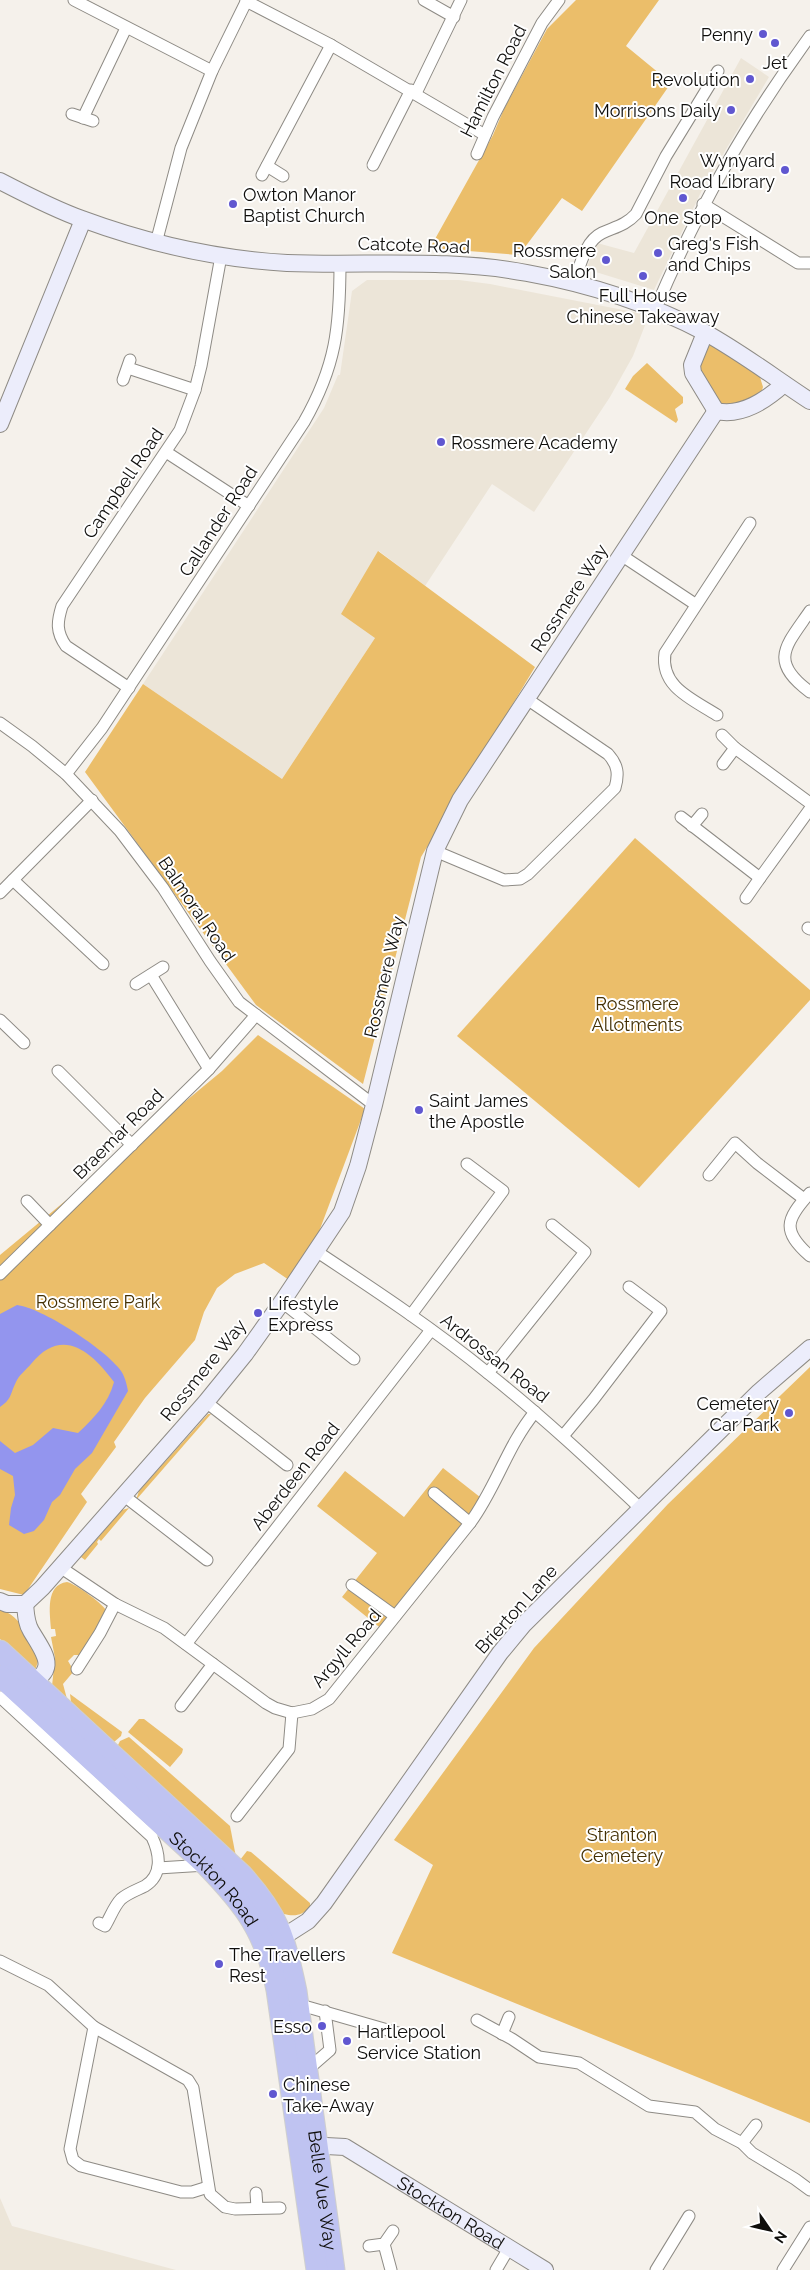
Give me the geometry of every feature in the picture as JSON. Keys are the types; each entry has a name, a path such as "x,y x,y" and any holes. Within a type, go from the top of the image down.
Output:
{"highway":[{"name":"Stockton Road","path":"0,1651 16,1690"},
{"name":"Stockton Road","path":"0,1676 206,1865 241,1902 254,1923 275,1943 277,1990 309,2150 317,2270"},
{"name":"Stockton Road","path":"129,1793 242,1875 263,1900 275,1943 296,1998"},
{"name":"Belle Vue Way","path":"296,1998 307,2070 309,2150 334,2270"}],"street":[{"path":"74,0 212,70"},
{"path":"424,0 454,17"},
{"path":"373,165 454,17 461,0"},
{"name":"Hamilton Road","path":"477,154 542,23 559,0"},
{"path":"156,243 181,148 212,70 247,1 331,45 485,135"},
{"path":"83,118 126,28"},
{"path":"654,310 703,204 757,111 810,36"},
{"path":"283,176 265,170 331,45"},
{"path":"574,283 589,244 603,233 629,221 636,214 666,156 718,72"},
{"name":"Catcote Road","path":"0,181 83,220 156,243 221,256 286,262 489,268 527,273 574,283 654,310 704,333 744,356 810,401"},
{"path":"703,204 798,263 810,263"},
{"path":"0,424 83,220"},
{"name":"Campbell Road","path":"129,688 66,646 60,637 57,627 62,606 180,430 195,390 221,256"},
{"name":"Callander Road","path":"66,774 102,728 129,688 304,422 318,397 330,370 338,324 340,264"},
{"path":"704,333 692,365 693,373 716,411 725,413 757,405 784,384"},
{"path":"123,380 129,364 195,390"},
{"name":"Rossmere Way","path":"25,1604 206,1402 245,1354 342,1212 358,1166 374,1104 435,851 460,800 716,411"},
{"path":"166,452 249,506"},
{"path":"717,715 671,684 664,666 665,653 695,604 750,523"},
{"path":"621,555 695,604"},
{"path":"810,611 789,641 784,657 787,670 794,680 810,692"},
{"path":"435,851 504,880 520,879 535,867 615,788 618,773 616,765 608,754 527,699"},
{"name":"Balmoral Road","path":"0,724 32,746 66,774 120,830 163,888 210,962 240,1002 374,1104"},
{"path":"722,735 735,748 810,803"},
{"path":"723,764 735,748"},
{"path":"0,894 92,800"},
{"path":"746,898 810,809"},
{"path":"692,826 702,814"},
{"path":"681,817 760,878"},
{"path":"14,880 103,964"},
{"path":"136,984 163,967"},
{"path":"150,975 209,1069"},
{"name":"Braemar Road","path":"0,1274 209,1069 256,1016"},
{"path":"0,1020 24,1043"},
{"path":"58,1071 132,1144"},
{"path":"709,1175 735,1143 757,1163 807,1196 791,1218 789,1228 793,1240 810,1256"},
{"path":"411,1315 503,1192 467,1164"},
{"path":"27,1201 50,1225"},
{"path":"488,1373 585,1252 552,1225"},
{"name":"Ardrossan Road","path":"316,1251 411,1315 488,1373 563,1436 640,1508"},
{"path":"563,1436 661,1311 630,1287"},
{"path":"282,1302 354,1359"},
{"name":"Aberdeen Road","path":"186,1644 431,1330"},
{"name":"Brierton Lane","path":"275,1943 308,1921 324,1903 512,1638 640,1508 759,1392 810,1348"},
{"path":"206,1402 287,1465"},
{"name":"Argyll Road","path":"292,1713 312,1709 329,1699 470,1523 486,1498 514,1441 535,1412"},
{"path":"434,1493 470,1523"},
{"path":"123,1495 207,1560"},
{"path":"60,1567 115,1604 149,1619 266,1703 292,1713 288,1749 237,1816"},
{"path":"352,1585 395,1616"},
{"path":"0,1601 7,1604 25,1604 26,1618 30,1630 46,1654 46,1668 16,1690"},
{"path":"77,1669 100,1634 115,1604"},
{"path":"182,1706 213,1664"},
{"name":"Stockton Road","path":"16,1690 129,1793"},
{"path":"99,1923 105,1926 121,1900 147,1885 158,1868 159,1857 152,1838 129,1793"},
{"path":"158,1868 206,1865"},
{"path":"0,1961 48,1985 94,2027 188,2080 193,2088 210,2194 225,2207 280,2208"},
{"path":"296,1998 326,2011 398,2033"},
{"path":"307,2070 330,2050 326,2011"},
{"path":"502,2034 509,2016"},
{"path":"477,2020 539,2057 580,2063 649,2106 695,2112 715,2128 742,2143 752,2153 810,2190"},
{"path":"94,2027 70,2149 73,2160 81,2166 181,2192 192,2192 208,2187"},
{"path":"742,2143 756,2125"},
{"name":"Stockton Road","path":"309,2150 335,2145 345,2146 545,2270"},
{"path":"256,2193 257,2208"},
{"path":"656,2270 689,2216"},
{"path":"783,2270 810,2227"},
{"path":"369,2246 384,2244 393,2231"},
{"path":"384,2244 391,2270"},
{"path":"496,2270 509,2248"}],"shaded area":[{"path":"741,58 769,77 703,188 654,290 586,269 597,243 634,253"},
{"name":"Rossmere Academy","path":"367,280 459,280 490,284 649,315 633,356 610,397 534,512 492,484 425,586 379,551 375,638 282,779 143,684 324,408 338,375 340,375 352,291"},
{"path":"0,2198 12,2226 176,2270 0,2270"}],"green space":[{"path":"576,0 659,0 626,46 671,83 582,211 562,198 519,255 430,248 493,135 504,109 547,29"},
{"path":"710,345 759,374 763,387 760,396 751,401 719,407 698,364 701,352"},
{"path":"647,363 683,397 683,403 675,409 678,420 676,423 625,389 633,376"},
{"path":"378,551 535,667 421,857 363,1084 256,1005 85,772 143,684 282,779 375,638 341,614"},
{"name":"Rossmere Allotments","path":"635,838 810,990 810,1000 639,1188 457,1036"},
{"name":"Rossmere Park","path":"258,1035 365,1109 314,1245 289,1280 264,1263 235,1274 217,1288 204,1312 195,1340 145,1398 114,1442 116,1447 81,1494 87,1502 24,1595 0,1589 0,1255 222,1071"},
{"name":"Stranton Cemetery","path":"810,1367 810,2123 392,1953 433,1865 394,1840 534,1648 668,1504"},
{"path":"208,1414 211,1414 136,1500 139,1491"},
{"path":"443,1468 485,1501 383,1630 342,1597 377,1553 317,1506 345,1471 404,1517"},
{"path":"129,1508 101,1541 99,1539 98,1544 85,1560 81,1557 122,1510"},
{"path":"67,1582 90,1595 107,1612 81,1653 74,1655 68,1661 74,1671 63,1684 67,1699 52,1686 55,1658 51,1637 56,1636 55,1629 51,1629 50,1601 55,1588"},
{"path":"0,1610 14,1617 29,1637 39,1658 35,1671 0,1639"},
{"path":"70,1694 122,1732 121,1736 114,1742 71,1702"},
{"path":"139,1719 144,1719 183,1749 182,1753 170,1767 128,1732"},
{"path":"129,1737 230,1826 236,1857 117,1747 120,1741"},
{"path":"247,1851 251,1852 310,1903 310,1907 298,1915 284,1914 263,1885 240,1860"}],"water":[{"path":"17,1305 41,1313 85,1339 98,1349 121,1371 128,1391 92,1453 75,1469 60,1495 52,1502 44,1520 34,1531 24,1534 9,1525 15,1495 13,1476 0,1469 0,1441 15,1453 33,1445 53,1428 78,1433 104,1404 114,1382 96,1361 76,1347 54,1346 43,1353 21,1375 9,1399 0,1407 0,1314"}],"place":[{"name":"Penny","path":"763,34"},
{"name":"Jet","path":"775,43"},
{"name":"Revolution","path":"750,79"},
{"name":"Morrisons Daily","path":"731,110"},
{"name":"Wynyard Road Library","path":"785,170"},
{"name":"One Stop","path":"683,198"},
{"name":"Owton Manor Baptist Church","path":"233,204"},
{"name":"Greg's Fish and Chips","path":"658,253"},
{"name":"Rossmere Salon","path":"606,260"},
{"name":"Full House Chinese Takeaway","path":"643,276"},
{"name":"Rossmere Academy","path":"441,442"},
{"name":"Saint James the Apostle","path":"419,1110"},
{"name":"Lifestyle Express","path":"258,1313"},
{"name":"Cemetery Car Park","path":"789,1413"},
{"name":"The Travellers Rest","path":"219,1964"},
{"name":"Esso","path":"322,2026"},
{"name":"Hartlepool Service Station","path":"347,2041"},
{"name":"Chinese Take-Away","path":"273,2094"}]}
